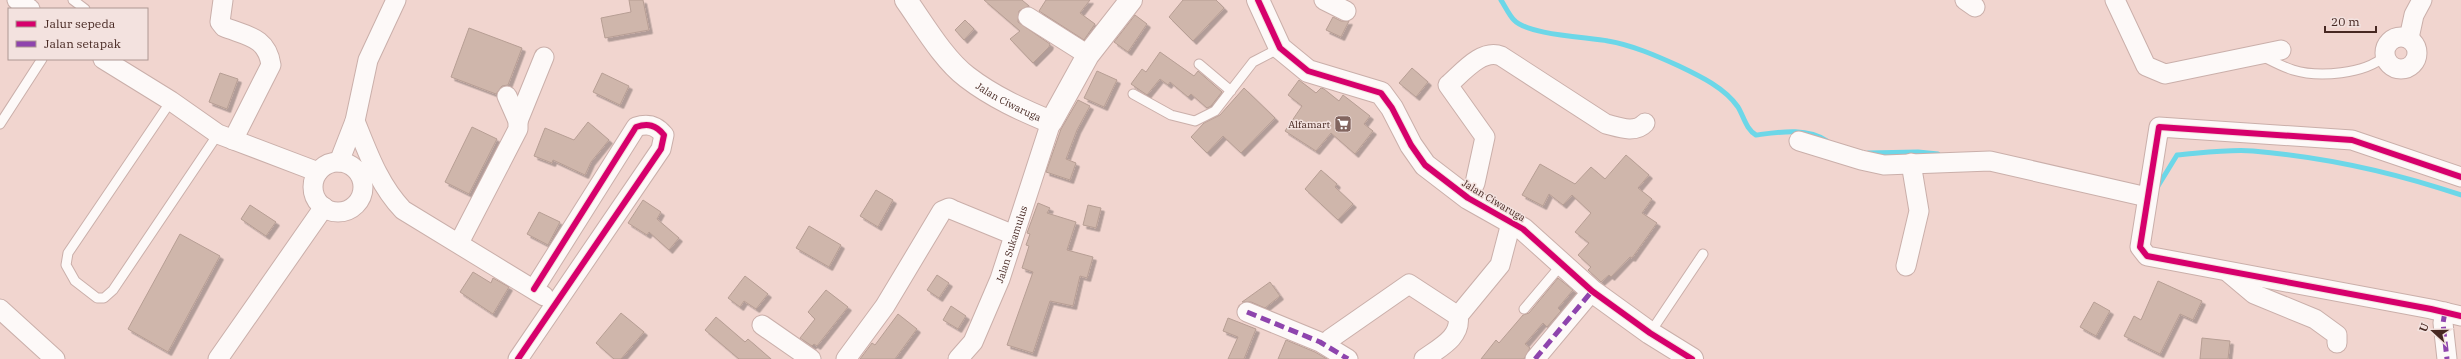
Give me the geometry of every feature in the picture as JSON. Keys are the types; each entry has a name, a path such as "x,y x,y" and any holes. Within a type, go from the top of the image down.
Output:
{"street":[{"path":"17,0 29,8"},
{"path":"223,0 220,22 224,27 262,43 269,51 272,65 225,137"},
{"name":"Jalan Ciwaruga","path":"906,0 936,43 966,77 1011,106 1051,122 1088,55 1131,0"},
{"name":"Jalan Ciwaruga","path":"1258,0 1280,48 1308,71 1380,93 1392,108 1411,145 1425,165 1468,198 1523,229 1592,291 1650,333 1692,359"},
{"path":"1324,0 1346,11"},
{"path":"2115,0 2146,66 2165,74 2281,50"},
{"path":"2410,38 2414,14 2422,0"},
{"path":"339,162 356,121 368,60 390,2"},
{"path":"1028,17 1088,55"},
{"path":"2397,36 2410,38 2417,46 2418,57 2411,66 2401,70 2390,66 2385,56 2391,40 2397,36"},
{"path":"1468,198 1475,183 1485,137 1448,85 1485,55 1494,53 1502,56 1606,124 1625,130 1643,126 1645,123"},
{"path":"459,243 518,129 518,121 544,57"},
{"path":"105,60 171,101 225,137 318,172"},
{"path":"507,96 518,121"},
{"path":"356,121 381,181 393,200 418,220 459,243 556,304"},
{"name":"Jalan Sukamulus","path":"958,359 973,342 1000,279 1051,122"},
{"path":"518,359 661,149 664,135 653,125 644,124 636,127 534,289"},
{"path":"2453,314 2147,256 2140,247 2159,126 2352,140 2461,177"},
{"path":"1799,141 1861,160 1884,165 1990,161 2147,197"},
{"path":"339,162 354,168 362,182 363,191 355,205 348,210 331,211 324,207 315,195 313,187 318,172 331,163 339,162"},
{"path":"1906,266 1919,211 1911,163"},
{"path":"218,359 324,207"},
{"path":"846,359 885,306 942,211 949,208 1014,235"},
{"path":"1424,359 1454,336 1458,330 1458,316 1500,265 1511,223"},
{"path":"2228,272 2254,294 2316,319 2337,335 2337,343"},
{"path":"1330,339 1409,284 1458,316"},
{"path":"1535,359 1592,291"},
{"path":"0,309 55,359"},
{"path":"1247,312 1320,342 1348,359"},
{"path":"2447,359 2443,323 2453,314"},
{"path":"762,325 811,359"}],"lane":[{"path":"73,0 84,8"},
{"path":"1133,94 1171,115 1195,121 1215,111 1253,62 1280,48"},
{"path":"2260,55 2294,71 2337,74 2376,64 2385,56"},
{"path":"0,124 41,60"},
{"path":"1199,64 1231,91"},
{"path":"171,101 68,253 66,265 75,280 97,298 104,298 113,290 225,137"},
{"path":"1650,333 1702,254"},
{"path":"1524,309 1562,264"}],"building":[{"path":"629,0 643,0 649,30 605,38 601,18 631,12"},
{"path":"984,0 1022,0 1029,6 1019,11 1018,22 1050,44 1049,47 1033,63 1010,39 1020,31"},
{"path":"1046,0 1090,0 1080,13 1095,24 1084,40 1039,11"},
{"path":"1183,0 1216,0 1224,8 1193,41 1169,17"},
{"path":"1135,15 1147,24 1128,52 1114,42"},
{"path":"1333,17 1341,21 1349,21 1341,37 1326,30"},
{"path":"965,20 974,29 964,40 955,30"},
{"path":"469,28 522,48 508,85 502,86 496,94 451,77"},
{"path":"1160,52 1194,76 1198,71 1222,92 1211,106 1207,108 1191,94 1188,97 1170,82 1168,85 1160,79 1147,95 1131,84 1142,69 1146,72"},
{"path":"1412,68 1428,82 1416,97 1399,83"},
{"path":"1097,71 1117,80 1104,107 1084,98"},
{"path":"220,73 238,79 227,109 209,102"},
{"path":"602,73 629,86 620,105 593,92"},
{"path":"1299,80 1316,93 1321,88 1324,89 1339,101 1343,95 1370,116 1364,124 1373,131 1355,154 1331,133 1316,151 1285,131 1302,106 1288,95"},
{"path":"1244,88 1275,118 1241,153 1223,136 1207,153 1191,137 1204,123 1220,115"},
{"path":"1078,100 1090,106 1077,130 1066,159 1076,163 1070,180 1046,172 1061,129"},
{"path":"588,122 609,140 591,162 585,175 553,160 552,163 534,156 545,128 574,140"},
{"path":"472,127 497,139 469,194 445,182"},
{"path":"1626,155 1649,175 1638,188 1652,199 1642,213 1657,223 1632,258 1630,257 1611,277 1609,275 1601,282 1588,270 1591,267 1578,255 1589,243 1575,232 1591,213 1572,195 1563,205 1549,194 1543,206 1522,195 1540,164 1575,184 1591,167 1605,179"},
{"path":"1321,170 1337,184 1335,187 1353,204 1338,220 1305,189"},
{"path":"876,190 893,200 878,227 860,216"},
{"path":"643,200 661,212 657,219 679,238 669,250 649,232 647,235 628,223"},
{"path":"1038,203 1050,208 1047,213 1076,222 1067,250 1093,257 1087,278 1080,276 1073,306 1050,301 1033,353 1007,345 1033,272 1022,268 1029,246 1026,245 1030,234 1027,233"},
{"path":"250,205 276,222 266,236 241,219"},
{"path":"1088,205 1101,208 1096,228 1083,225"},
{"path":"539,212 560,222 548,245 527,234"},
{"path":"809,226 841,245 829,267 796,248"},
{"path":"180,234 220,256 168,352 128,329"},
{"path":"473,272 491,283 493,278 509,287 493,314 460,292"},
{"path":"937,275 949,283 939,298 927,290"},
{"path":"745,276 768,294 756,309 744,301 740,307 728,298"},
{"path":"1558,278 1573,290 1558,308 1561,311 1547,327 1543,323 1525,344 1530,348 1524,359 1481,359 1496,340 1499,343 1523,315 1529,313"},
{"path":"2158,281 2202,301 2193,320 2180,314 2160,354 2124,336 2134,316 2141,320"},
{"path":"1270,282 1280,296 1265,308 1251,302 1242,302"},
{"path":"826,290 848,307 817,346 814,344 812,346 800,338 815,319 808,312"},
{"path":"2094,302 2110,311 2096,336 2080,327"},
{"path":"951,306 966,316 958,329 943,320"},
{"path":"621,313 644,332 621,359 614,359 596,343"},
{"path":"898,314 917,329 895,359 860,359 872,343 875,345"},
{"path":"716,317 745,342 748,339 771,359 739,359 705,330"},
{"path":"1228,318 1256,329 1244,359 1228,359 1238,337 1223,331"},
{"path":"2202,338 2230,341 2228,359 2200,359"},
{"path":"1286,340 1315,352 1327,359 1278,359"}],"waterway":[{"path":"1501,0 1514,20 1521,25 1558,35 1608,41 1626,45 1653,55 1695,74 1712,83 1733,100 1747,126 1756,135 1783,132 1802,132 1827,141"},
{"path":"2155,187 2158,186 2177,155 2235,150 2333,161 2410,179 2461,195"},
{"path":"1868,153 1918,152 1938,154"}],"marked path":[{"path":"1535,359 1592,291"},
{"path":"1247,312 1320,342 1348,359"},
{"path":"2445,312 2443,323 2447,359"}],"cycle path":[{"path":"1258,0 1280,48 1308,71 1381,93 1392,108 1411,145 1425,165 1468,198 1523,229 1592,291 1650,333 1692,359"},
{"path":"518,359 661,149 664,135 658,129 648,125 636,127 534,289"},
{"path":"2461,177 2352,140 2159,127 2140,247 2147,256 2431,309 2461,316"}],"place":[{"name":"Alfamart","path":"1343,124"}]}
